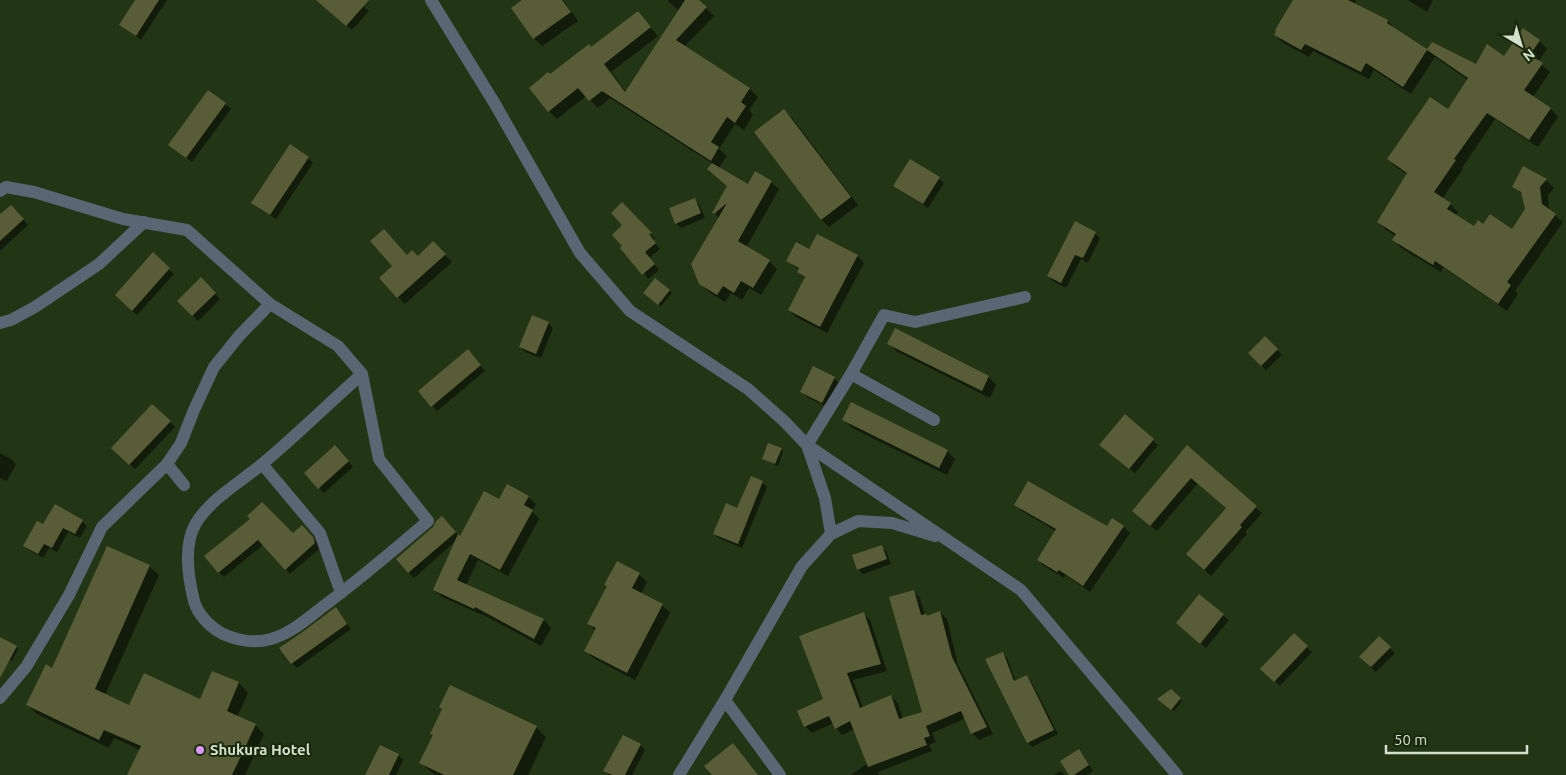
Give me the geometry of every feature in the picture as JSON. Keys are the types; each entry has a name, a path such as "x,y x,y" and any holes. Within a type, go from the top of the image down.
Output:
{"street":[{"path":"431,0 495,104 580,253 630,311 748,389 784,421 807,445 1021,590 1177,775"},
{"path":"0,191 6,187 34,192 123,220 187,230 270,304 338,346 362,374 379,459 428,521 341,594 290,631 271,639 259,641 232,638 204,619 195,604 191,583 189,549 192,532 210,506 262,464 362,374"},
{"path":"0,323 11,320 36,307 99,264 144,222"},
{"path":"807,445 851,374 884,315 915,322 1025,297"},
{"path":"0,698 26,667 69,595 102,527 167,464 182,443 194,410 214,367 239,336 270,304"},
{"path":"851,374 934,420"},
{"path":"807,445 825,498 831,534"},
{"path":"167,464 184,485"},
{"path":"262,464 320,533 341,594"},
{"path":"679,775 725,700 802,566 831,534 858,521 883,522 947,539"},
{"path":"725,700 780,775"}],"building":[{"path":"135,0 159,0 136,36 119,25"},
{"path":"316,0 369,0 346,26"},
{"path":"522,0 562,0 571,12 533,39 511,8"},
{"path":"685,0 699,0 707,7 676,40 750,88 741,102 746,106 735,123 727,117 711,142 719,147 711,161 602,91 589,101 578,88 548,112 529,88 548,72 550,74 589,44 591,47 638,11 651,27 604,64 625,92"},
{"path":"1293,0 1348,0 1388,20 1387,23 1427,49 1432,42 1476,64 1487,44 1504,56 1523,28 1540,40 1530,55 1543,63 1524,90 1551,108 1529,140 1487,113 1454,159 1456,160 1434,192 1451,203 1447,209 1474,226 1478,220 1483,224 1490,214 1512,229 1525,209 1521,192 1512,187 1523,166 1547,179 1540,187 1542,204 1556,214 1507,282 1511,285 1498,304 1435,261 1433,265 1392,240 1396,234 1377,222 1407,173 1387,159 1430,97 1448,109 1468,78 1427,50 1403,87 1366,63 1361,72 1305,44 1301,50 1274,35 1275,30"},
{"path":"208,90 226,103 186,158 168,145"},
{"path":"784,109 851,197 821,220 754,132"},
{"path":"290,144 309,157 270,215 251,203"},
{"path":"910,159 940,177 923,204 893,186"},
{"path":"712,163 748,184 755,171 772,181 738,241 770,260 753,288 741,281 734,293 723,286 717,295 699,284 691,264 727,203 714,214 712,213 727,186 707,169"},
{"path":"695,198 701,213 675,224 669,208"},
{"path":"622,202 652,233 649,234 656,243 645,252 655,264 642,275 612,235 622,225 611,213"},
{"path":"11,205 24,219 0,241 0,214"},
{"path":"1075,221 1096,232 1083,258 1075,255 1061,283 1047,276"},
{"path":"384,229 407,255 412,250 418,256 433,241 446,254 397,298 379,278 392,266 370,241"},
{"path":"817,234 858,255 820,327 788,310 805,277 797,272 799,268 786,261 796,242 809,249"},
{"path":"153,252 170,268 132,311 115,295"},
{"path":"201,277 216,293 192,316 177,301"},
{"path":"655,278 670,290 658,305 643,293"},
{"path":"532,315 549,322 536,354 519,347"},
{"path":"895,328 989,376 982,391 887,344"},
{"path":"1265,336 1278,349 1261,366 1248,353"},
{"path":"468,349 481,365 431,407 418,391"},
{"path":"813,366 835,377 822,403 800,392"},
{"path":"851,402 948,450 939,468 842,420"},
{"path":"152,404 171,421 129,465 111,448"},
{"path":"1125,414 1154,439 1129,469 1099,445"},
{"path":"768,443 782,448 775,464 762,459"},
{"path":"335,445 349,461 318,489 304,473"},
{"path":"1187,445 1257,506 1240,525 1242,527 1204,570 1186,554 1226,508 1191,478 1150,526 1132,511"},
{"path":"751,476 763,481 738,544 713,534 726,503 737,508"},
{"path":"1028,481 1107,526 1112,518 1124,526 1083,586 1059,570 1057,572 1037,560 1056,529 1014,505"},
{"path":"507,484 529,496 524,505 533,510 500,570 470,554 457,580 544,619 534,639 475,607 474,609 433,590 458,534 460,536 484,491 499,499"},
{"path":"262,502 293,533 302,525 313,537 315,543 285,570 258,540 218,573 204,556 250,519 247,516"},
{"path":"55,504 83,520 75,534 63,528 52,548 44,544 38,554 23,546 37,521 43,524"},
{"path":"442,516 456,532 408,573 396,559 433,527"},
{"path":"882,545 887,559 857,570 852,555"},
{"path":"107,546 150,565 95,689 129,705 144,673 200,699 212,671 239,682 227,711 256,724 232,775 127,775 141,746 104,730 99,740 26,705 46,664 52,668"},
{"path":"617,561 640,573 632,588 663,604 627,673 584,651 596,628 587,624 607,586 604,585"},
{"path":"914,590 921,615 927,614 927,616 940,611 952,657 987,727 971,734 961,711 926,726 930,736 924,738 927,745 868,767 850,721 835,729 829,716 804,727 797,711 823,699 799,636 864,612 881,664 847,673 860,708 891,695 899,719 922,712 889,597"},
{"path":"1199,594 1224,614 1200,644 1176,623"},
{"path":"336,607 347,624 291,664 279,648"},
{"path":"1294,633 1308,646 1274,682 1260,669"},
{"path":"1379,636 1391,647 1371,667 1359,657"},
{"path":"0,637 17,646 0,678"},
{"path":"1003,652 1014,681 1027,675 1054,730 1027,743 985,659"},
{"path":"450,685 537,726 513,775 444,775 419,763 433,735 430,734 442,709 439,707"},
{"path":"1171,689 1181,698 1171,710 1157,699"},
{"path":"623,735 641,744 625,775 612,775 603,771"},
{"path":"733,743 758,775 712,775 704,766"},
{"path":"380,745 399,754 389,775 365,775"},
{"path":"1079,749 1089,765 1074,775 1069,775 1060,761"}],"place":[{"name":"Shukura Hotel","path":"200,750"}]}
